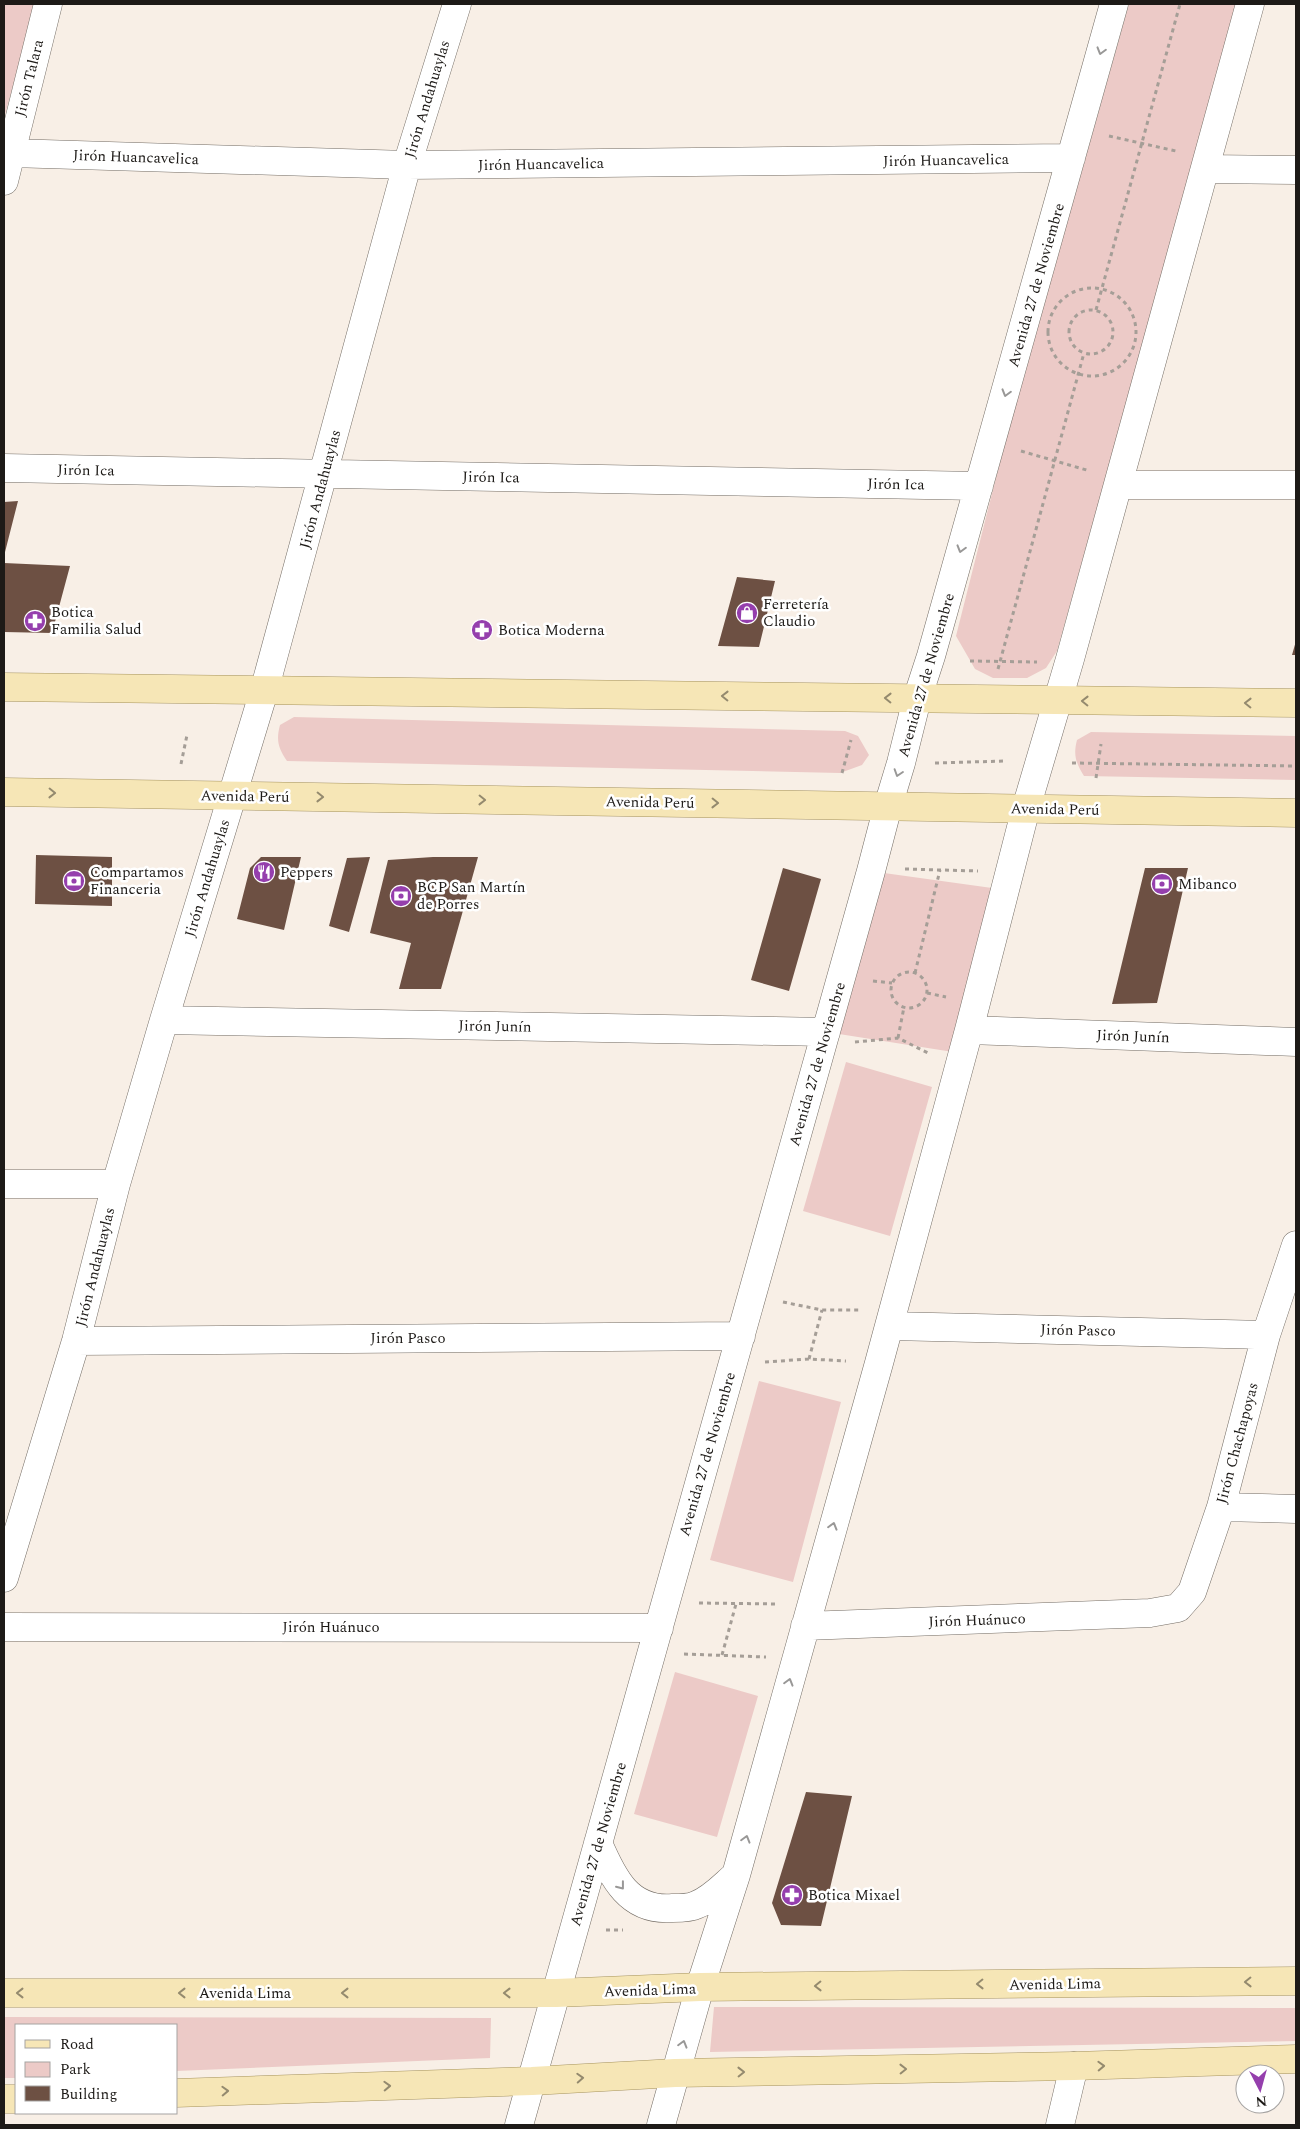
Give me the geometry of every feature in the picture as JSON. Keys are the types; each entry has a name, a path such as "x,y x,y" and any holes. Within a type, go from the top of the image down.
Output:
{"main road":[{"path":"4,687 1296,703"},
{"name":"Avenida Perú","path":"4,792 1296,813"},
{"name":"Avenida Lima","path":"4,1993 556,1993 700,1987 1296,1981"},
{"path":"178,2093 532,2081 675,2073 1074,2066 1296,2059"}],"street":[{"name":"Jirón Talara","path":"4,181 48,4"},
{"name":"Jirón Andahuaylas","path":"4,1578 76,1341 116,1184 164,1020 264,691 407,165 457,4"},
{"name":"Avenida 27 de Noviembre","path":"519,2125 901,763 916,699 931,656 1114,4"},
{"path":"661,2125 700,1987 736,1875 892,1318 970,1030 1026,808 1058,700 1108,479 1205,169 1250,4"},
{"name":"Jirón Huancavelica","path":"11,153 407,165 1071,158"},
{"path":"1205,169 1296,170"},
{"name":"Jirón Ica","path":"4,468 979,486"},
{"path":"1108,479 1296,485"},
{"name":"Jirón Junín","path":"164,1020 824,1038"},
{"name":"Jirón Junín","path":"970,1030 1296,1042"},
{"path":"4,1184 116,1184"},
{"name":"Jirón Chachapoyas","path":"1150,1613 1178,1608 1192,1592 1221,1507 1266,1335 1296,1245"},
{"name":"Jirón Pasco","path":"892,1318 1266,1335"},
{"name":"Jirón Pasco","path":"76,1341 741,1336"},
{"path":"1221,1507 1296,1509"},
{"name":"Jirón Huánuco","path":"808,1616 1150,1613"},
{"name":"Jirón Huánuco","path":"4,1626 655,1640"},
{"path":"598,1844 610,1872 628,1894 646,1906 667,1909 694,1906 712,1896 736,1875"},
{"path":"1060,2125 1074,2066"}],"path":[{"path":"1096,310 1180,4"},
{"path":"1104,134 1177,151"},
{"path":"1086,289 1102,290 1116,296 1128,306 1135,320 1136,336 1132,351 1122,364 1110,373 1094,376 1078,374 1066,368 1056,358 1050,345 1048,331 1051,317 1059,303 1071,294 1086,289"},
{"path":"1096,310 1105,315 1112,323 1111,343 1104,351 1094,355 1084,354 1075,348 1069,338 1069,327 1079,314 1096,310"},
{"path":"987,700 1000,662 1084,354"},
{"path":"1012,449 1108,479"},
{"path":"970,661 1038,662"},
{"path":"179,773 187,735"},
{"path":"839,782 851,740"},
{"path":"1095,782 1101,744"},
{"path":"901,763 1041,761 1097,764 1296,766"},
{"path":"900,869 980,871"},
{"path":"915,973 940,870"},
{"path":"906,972 915,973 923,978 927,985 927,994 922,1003 914,1008 904,1007 896,1002 891,994 892,983 898,976 906,972"},
{"path":"898,1038 904,1007"},
{"path":"824,1038 898,1038 959,1067"},
{"path":"752,1296 822,1310 892,1318"},
{"path":"809,1359 822,1310"},
{"path":"733,1364 809,1359 879,1363"},
{"path":"666,1602 736,1604 808,1616"},
{"path":"722,1655 736,1604"},
{"path":"655,1640 722,1655 796,1658"}],"green space":[{"path":"4,4 36,4 4,118"},
{"path":"1129,4 1238,4 1057,651 1046,668 1027,678 993,678 975,669 956,636 1004,446"},
{"path":"294,717 845,731 858,736 869,755 862,765 840,773 287,761 279,744 279,730 280,725"},
{"path":"1091,732 1296,736 1296,780 1084,776 1076,759 1075,750 1077,740"},
{"path":"884,873 992,888 953,1052 839,1034"},
{"path":"846,1062 932,1087 890,1236 803,1211"},
{"path":"759,1381 841,1402 793,1582 710,1560"},
{"path":"675,1672 758,1696 717,1837 634,1814"},
{"path":"714,2007 1296,2008 1296,2041 710,2052"},
{"path":"4,2017 491,2018 490,2058 178,2071 178,2024 15,2024 15,2078 4,2078"}],"building":[{"path":"18,501 4,556 4,502"},
{"path":"4,563 70,566 52,633 4,632"},
{"name":"Ferretería Claudio","path":"737,577 775,581 759,647 718,646"},
{"path":"1296,641 1296,655 1292,655"},
{"name":"Compartamos Financeria","path":"36,855 112,857 112,906 35,904"},
{"path":"261,857 301,857 284,930 237,919 250,868"},
{"path":"370,857 349,932 329,926 347,858"},
{"path":"478,857 441,989 399,989 411,943 370,933 388,860"},
{"path":"783,868 821,879 789,991 751,980"},
{"path":"1145,868 1188,868 1157,1003 1112,1004"},
{"path":"806,1792 852,1796 821,1926 781,1925 772,1903"}],"place":[{"name":"Ferretería Claudio","path":"747,613"},
{"name":"Botica Familia Salud","path":"35,621"},
{"name":"Botica Moderna","path":"482,630"},
{"name":"Peppers","path":"264,872"},
{"name":"Compartamos Financeria","path":"74,881"},
{"name":"Mibanco","path":"1162,884"},
{"name":"BCP San Martín de Porres","path":"401,896"},
{"name":"Botica Mixael","path":"792,1895"}]}
